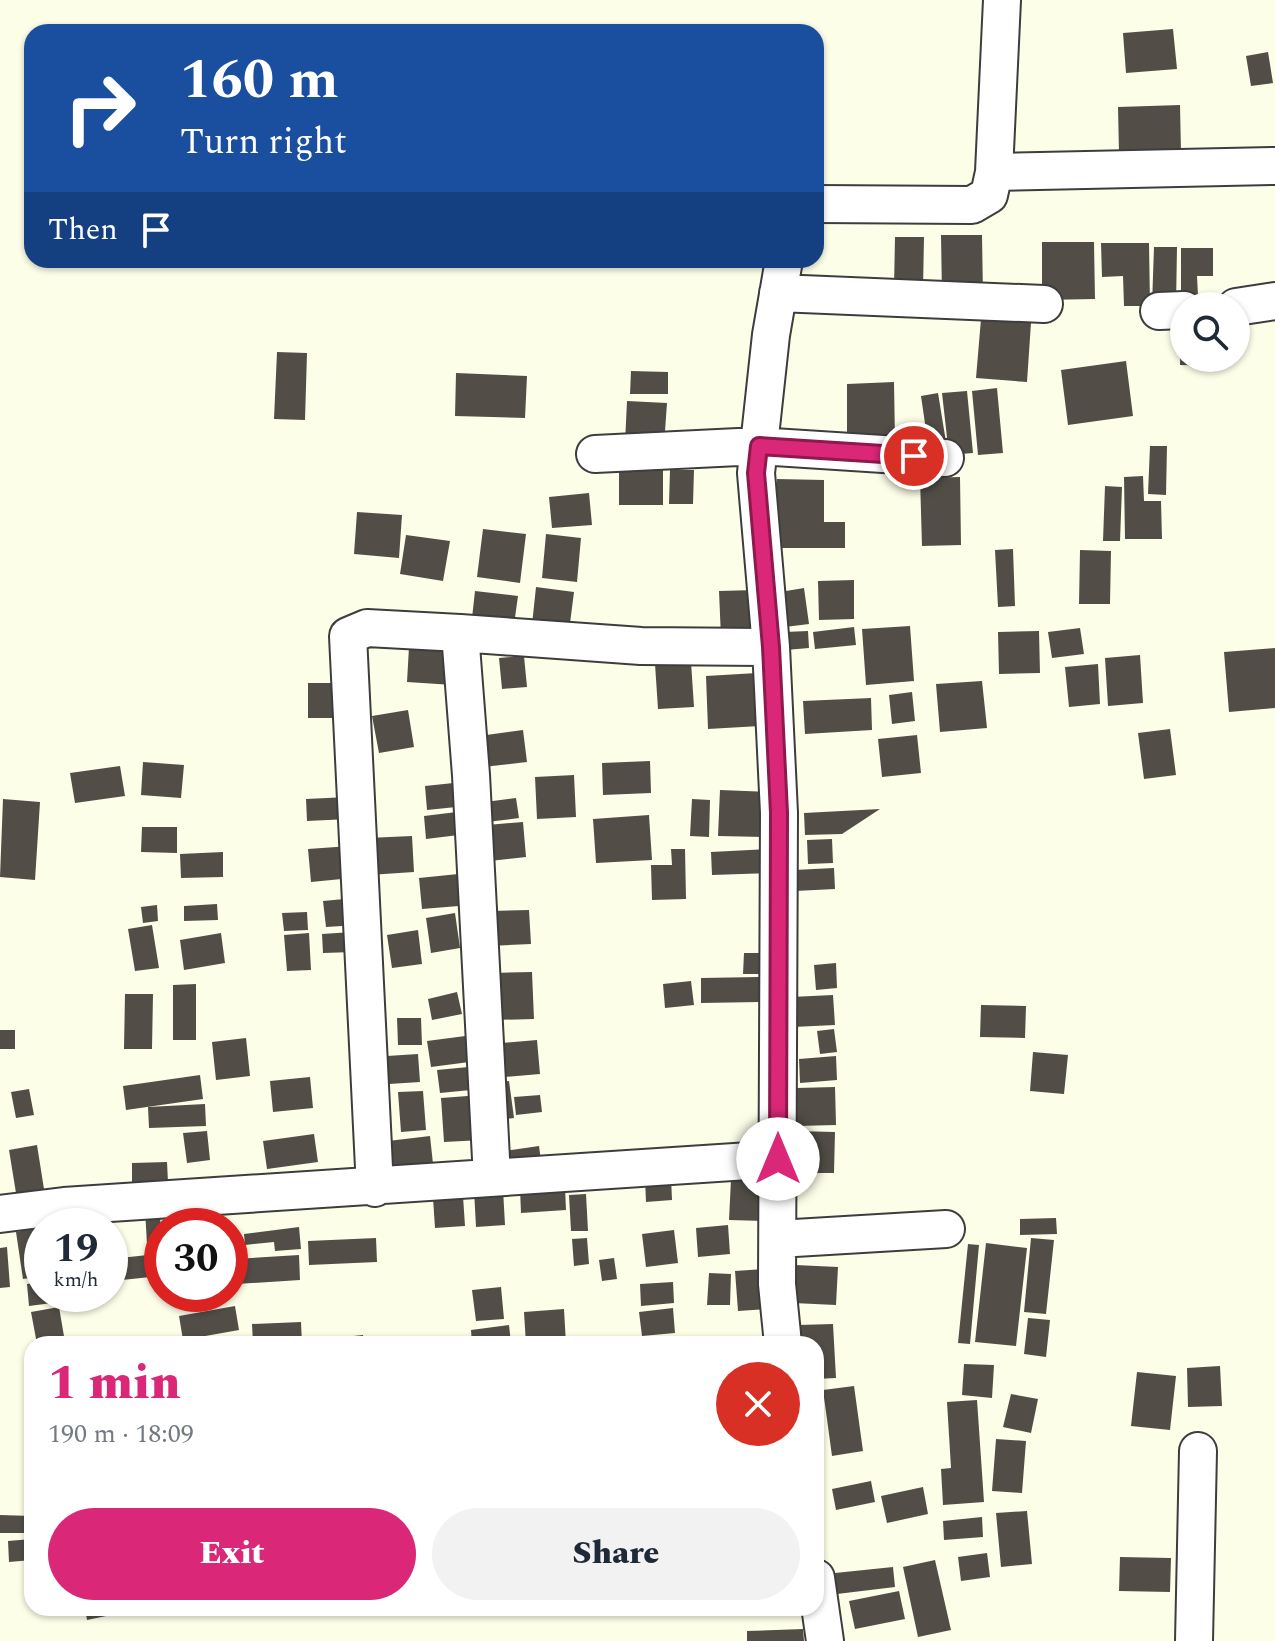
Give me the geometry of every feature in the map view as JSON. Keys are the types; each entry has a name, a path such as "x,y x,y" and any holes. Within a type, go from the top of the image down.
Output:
{"street":[{"path":"824,204 972,205 989,195 994,172 1002,0"},
{"path":"994,172 1275,166"},
{"path":"783,1336 778,1239 779,813 771,647 756,473 781,276 1044,304"},
{"path":"1250,305 1275,301"},
{"path":"595,454 759,446 945,458"},
{"path":"375,1188 348,636 367,628 641,646 771,647"},
{"path":"460,633 471,775 492,1178"},
{"path":"0,1214 64,1206 292,1190 375,1188 683,1162 778,1159"},
{"path":"778,1239 946,1229"},
{"path":"1194,1641 1198,1451"},
{"path":"821,1616 825,1641"}],"building":[{"path":"1173,29 1177,69 1126,73 1123,33"},
{"path":"1268,52 1273,83 1251,86 1246,56"},
{"path":"1180,105 1181,152 1119,153 1118,107"},
{"path":"941,235 982,235 983,295 942,296"},
{"path":"895,237 924,237 923,289 894,288"},
{"path":"1042,242 1094,242 1095,299 1042,300"},
{"path":"1101,243 1149,243 1150,306 1124,306 1123,276 1102,277"},
{"path":"1154,247 1177,247 1176,292 1170,292 1170,306 1152,305"},
{"path":"1181,248 1213,248 1213,276 1197,276 1198,292 1181,292"},
{"path":"981,319 1031,323 1027,382 976,378"},
{"path":"277,352 307,353 305,420 274,419"},
{"path":"1126,361 1133,416 1068,425 1061,370"},
{"path":"631,371 668,372 668,394 630,394"},
{"path":"456,373 527,376 525,418 455,416"},
{"path":"894,382 895,440 847,441 847,384"},
{"path":"997,388 1003,453 978,455 972,391"},
{"path":"967,391 973,453 949,455 942,393"},
{"path":"938,393 946,442 928,444 921,396"},
{"path":"627,401 667,403 664,445 625,443"},
{"path":"1150,446 1167,446 1166,495 1148,494"},
{"path":"619,469 663,470 663,505 619,505"},
{"path":"670,470 694,470 693,504 669,504"},
{"path":"1143,476 1144,501 1161,501 1162,539 1125,539 1124,477"},
{"path":"960,477 961,545 922,546 920,478"},
{"path":"777,479 824,480 824,522 845,522 845,548 776,548"},
{"path":"1105,486 1122,487 1120,541 1103,541"},
{"path":"589,493 592,525 552,528 549,497"},
{"path":"357,512 402,515 399,558 354,554"},
{"path":"483,529 526,534 520,583 477,577"},
{"path":"546,534 581,538 577,582 542,578"},
{"path":"406,535 450,541 443,581 400,574"},
{"path":"1013,549 1015,606 998,607 995,550"},
{"path":"1080,550 1111,551 1110,604 1079,604"},
{"path":"854,580 854,619 819,620 818,581"},
{"path":"536,587 574,592 568,639 531,634"},
{"path":"804,588 809,624 785,627 780,592"},
{"path":"755,590 756,637 721,638 719,591"},
{"path":"475,591 518,596 513,632 471,627"},
{"path":"910,626 914,681 866,685 862,629"},
{"path":"854,627 856,645 815,649 813,632"},
{"path":"1080,628 1084,654 1052,658 1048,632"},
{"path":"808,631 809,648 786,650 785,632"},
{"path":"1039,631 1040,673 999,674 998,632"},
{"path":"409,647 454,650 453,685 407,682"},
{"path":"1275,648 1275,708 1229,712 1224,652"},
{"path":"1140,655 1143,703 1108,706 1105,658"},
{"path":"524,656 527,687 502,689 499,658"},
{"path":"691,662 694,707 658,709 655,664"},
{"path":"1098,664 1100,704 1069,707 1065,667"},
{"path":"757,673 760,726 708,729 706,676"},
{"path":"982,681 987,728 940,732 936,684"},
{"path":"308,683 344,683 344,718 308,718"},
{"path":"912,692 915,721 892,724 889,695"},
{"path":"871,698 872,730 805,734 803,701"},
{"path":"408,710 414,747 379,753 372,716"},
{"path":"1170,729 1176,775 1144,779 1138,733"},
{"path":"523,730 527,762 483,767 479,736"},
{"path":"917,735 921,773 882,777 878,739"},
{"path":"650,761 651,793 603,795 602,763"},
{"path":"143,762 184,765 181,798 141,795"},
{"path":"120,766 125,796 75,803 70,773"},
{"path":"574,775 576,817 537,819 535,777"},
{"path":"463,782 466,806 427,810 425,786"},
{"path":"720,790 767,792 765,837 718,836"},
{"path":"348,797 349,819 307,821 306,799"},
{"path":"516,798 519,818 487,822 485,802"},
{"path":"3,799 40,802 35,880 0,877"},
{"path":"692,799 710,800 709,837 690,836"},
{"path":"880,809 842,834 805,835 804,813"},
{"path":"465,811 467,834 426,839 424,816"},
{"path":"649,815 652,860 596,863 593,819"},
{"path":"523,822 526,857 490,861 487,825"},
{"path":"142,827 177,827 177,853 141,852"},
{"path":"412,836 414,872 369,875 367,838"},
{"path":"832,839 833,863 808,864 807,840"},
{"path":"350,846 352,878 311,882 308,849"},
{"path":"671,849 685,849 686,899 652,900 651,865 672,865"},
{"path":"768,849 769,873 712,875 711,852"},
{"path":"223,852 223,877 181,878 180,854"},
{"path":"834,868 835,889 795,891 794,870"},
{"path":"468,873 471,905 422,909 419,878"},
{"path":"355,898 358,925 326,927 323,901"},
{"path":"217,904 218,920 184,921 184,906"},
{"path":"157,905 158,921 143,923 141,907"},
{"path":"529,910 531,944 490,946 489,911"},
{"path":"307,912 308,930 284,931 282,913"},
{"path":"455,913 460,948 431,953 426,918"},
{"path":"152,925 159,968 135,971 128,929"},
{"path":"418,930 422,964 392,968 387,935"},
{"path":"352,932 354,952 323,953 322,934"},
{"path":"221,933 225,963 184,970 180,940"},
{"path":"309,933 311,970 287,971 284,935"},
{"path":"744,953 767,953 766,974 743,974"},
{"path":"836,963 837,988 816,990 814,965"},
{"path":"532,972 534,1019 495,1020 493,973"},
{"path":"759,977 760,1002 701,1003 701,978"},
{"path":"691,981 694,1005 665,1008 663,984"},
{"path":"196,984 196,1040 173,1040 173,985"},
{"path":"457,992 462,1014 432,1020 428,999"},
{"path":"125,994 153,994 152,1049 124,1049"},
{"path":"833,995 835,1025 793,1027 791,997"},
{"path":"981,1005 1026,1006 1025,1038 980,1037"},
{"path":"397,1018 421,1018 422,1045 398,1045"},
{"path":"834,1029 837,1052 820,1054 817,1031"},
{"path":"0,1030 15,1030 15,1049 0,1049"},
{"path":"473,1035 477,1061 431,1067 427,1041"},
{"path":"246,1038 250,1076 216,1080 212,1042"},
{"path":"537,1040 540,1074 494,1078 491,1044"},
{"path":"1033,1052 1068,1055 1064,1094 1030,1091"},
{"path":"418,1054 420,1082 389,1084 387,1056"},
{"path":"836,1056 837,1080 800,1083 799,1059"},
{"path":"479,1066 481,1089 440,1093 437,1070"},
{"path":"200,1075 203,1099 126,1110 123,1086"},
{"path":"310,1077 313,1108 273,1112 270,1081"},
{"path":"509,1081 514,1118 497,1120 492,1083"},
{"path":"835,1087 836,1125 797,1126 796,1088"},
{"path":"29,1089 34,1115 16,1118 11,1092"},
{"path":"423,1091 426,1130 401,1132 398,1092"},
{"path":"481,1095 483,1140 444,1142 441,1098"},
{"path":"540,1095 542,1112 516,1115 514,1097"},
{"path":"205,1104 206,1126 149,1128 148,1107"},
{"path":"207,1131 210,1160 187,1163 183,1133"},
{"path":"794,1131 835,1132 834,1173 794,1173"},
{"path":"314,1134 318,1162 267,1169 263,1141"},
{"path":"430,1136 434,1173 393,1178 388,1141"},
{"path":"37,1145 44,1189 16,1193 9,1150"},
{"path":"539,1146 542,1168 500,1174 497,1152"},
{"path":"167,1162 168,1182 132,1184 132,1163"},
{"path":"671,1177 672,1200 646,1202 645,1179"},
{"path":"731,1179 767,1181 764,1221 729,1220"},
{"path":"565,1187 566,1210 521,1213 520,1189"},
{"path":"503,1189 505,1225 476,1227 474,1190"},
{"path":"586,1194 588,1231 571,1231 569,1195"},
{"path":"463,1196 465,1226 435,1228 433,1198"},
{"path":"1056,1218 1057,1234 1020,1235 1020,1219"},
{"path":"728,1225 730,1254 698,1257 696,1228"},
{"path":"299,1227 301,1249 275,1251 274,1242 248,1245 248,1233"},
{"path":"24,1230 24,1279 23,1279 16,1232"},
{"path":"674,1230 678,1263 646,1267 642,1234"},
{"path":"376,1238 377,1262 309,1265 308,1241"},
{"path":"587,1238 589,1264 574,1266 572,1239"},
{"path":"1031,1238 1054,1240 1046,1314 1024,1312"},
{"path":"986,1243 1027,1248 1016,1346 975,1342"},
{"path":"968,1244 979,1245 970,1344 958,1343"},
{"path":"7,1247 10,1287 0,1288 0,1248"},
{"path":"144,1255 144,1278 128,1279 128,1257"},
{"path":"299,1255 300,1280 248,1283 248,1258"},
{"path":"614,1258 617,1279 602,1281 599,1260"},
{"path":"795,1265 838,1267 836,1305 793,1303"},
{"path":"765,1269 768,1309 738,1311 735,1271"},
{"path":"709,1273 731,1274 730,1305 707,1305"},
{"path":"673,1282 674,1303 641,1306 640,1284"},
{"path":"501,1287 504,1319 476,1321 472,1290"},
{"path":"673,1308 675,1333 642,1336 639,1312"},
{"path":"564,1309 566,1336 526,1336 524,1312"},
{"path":"31,1312 60,1312 64,1336 36,1336"},
{"path":"201,1312 236,1312 239,1330 205,1336 182,1336 179,1316"},
{"path":"1028,1318 1050,1320 1046,1357 1024,1354"},
{"path":"301,1322 302,1336 253,1336 252,1324"},
{"path":"833,1324 836,1378 824,1379 824,1336 799,1336 798,1325"},
{"path":"509,1325 510,1336 471,1336 471,1330"},
{"path":"964,1364 994,1365 992,1398 962,1395"},
{"path":"1220,1366 1222,1406 1188,1407 1187,1368"},
{"path":"1137,1372 1176,1376 1170,1430 1131,1426"},
{"path":"854,1386 863,1451 832,1456 824,1390"},
{"path":"1011,1394 1038,1399 1031,1433 1003,1427"},
{"path":"977,1400 984,1502 943,1505 941,1469 951,1468 947,1402"},
{"path":"996,1439 1026,1441 1022,1493 992,1491"},
{"path":"871,1481 875,1502 836,1510 832,1489"},
{"path":"923,1487 928,1514 887,1523 881,1496"},
{"path":"1027,1511 1032,1564 1001,1567 996,1513"},
{"path":"0,1515 24,1516 24,1533 0,1533"},
{"path":"982,1517 983,1537 944,1540 943,1521"},
{"path":"24,1540 24,1561 9,1562 8,1541"},
{"path":"987,1553 990,1577 961,1581 958,1557"},
{"path":"1120,1557 1171,1558 1170,1592 1119,1591"},
{"path":"935,1560 951,1630 918,1637 903,1567"},
{"path":"893,1567 895,1587 837,1594 835,1573"},
{"path":"899,1591 905,1619 855,1629 849,1601"},
{"path":"803,1629 804,1641 747,1641 747,1631"}],"route":[{"path":"778,1159 779,813 771,647 756,473 759,446 914,456"}]}
